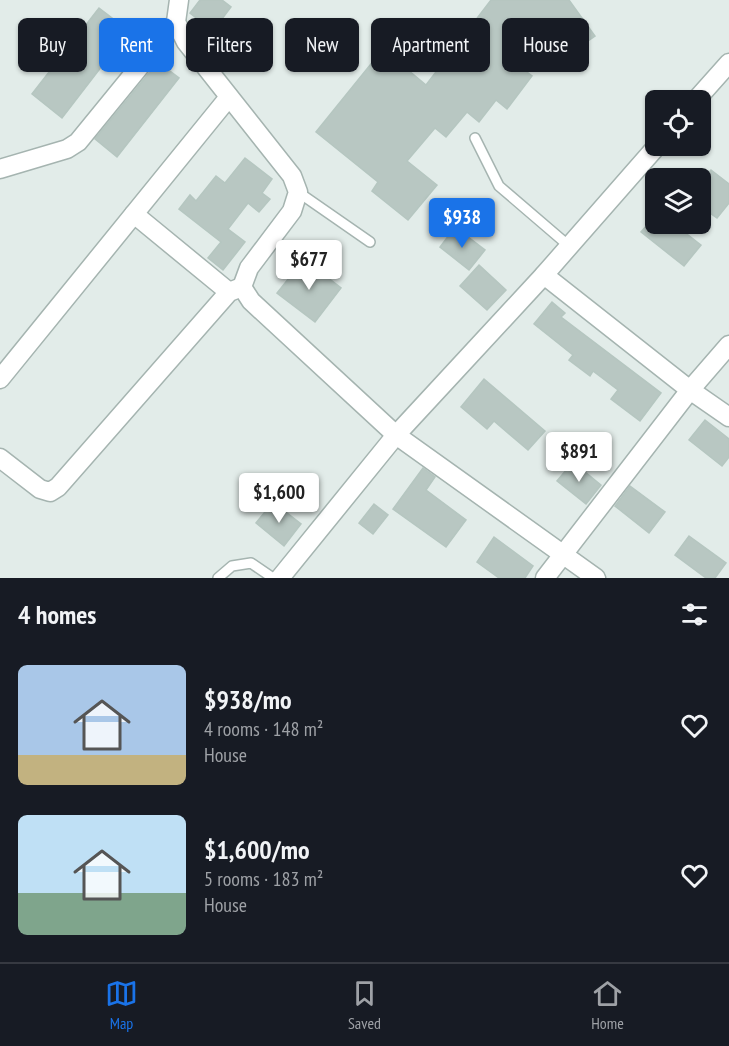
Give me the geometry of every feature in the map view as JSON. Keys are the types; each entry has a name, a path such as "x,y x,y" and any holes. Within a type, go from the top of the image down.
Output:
{"street":[{"path":"0,169 68,149 78,142 176,22 179,0"},
{"path":"0,458 40,489 50,492 58,487 236,289 292,211 298,192 292,176 186,42 176,22"},
{"path":"705,90 729,63"},
{"path":"0,379 229,97"},
{"path":"280,578 396,435 544,274 648,156"},
{"path":"134,214 251,301 396,435 596,578"},
{"path":"544,274 690,390 729,417"},
{"path":"545,578 690,390 729,345"}],"lane":[{"path":"475,138 500,186 569,246"},
{"path":"298,192 369,242"},
{"path":"218,578 232,566 251,563 273,578"}],"building":[{"path":"200,0 222,0 231,7 223,18 196,18 190,13"},
{"path":"491,0 569,0 582,18 502,18 502,72 527,72 532,76 507,109 496,100 479,122 467,112 446,137 435,128 407,161 437,185 408,220 372,191 378,182 316,132 371,64 371,72 410,72 426,85 436,72 490,72 490,18 477,18"},
{"path":"99,8 112,18 99,18 99,70 62,118 32,94 49,72 87,72 87,23"},
{"path":"589,28 595,36 589,40"},
{"path":"150,72 171,72 179,78 117,157 95,139"},
{"path":"245,158 272,179 262,193 270,199 259,212 248,203 228,229 245,242 223,270 208,258 221,242 179,209 190,195 196,201 216,176 225,183"},
{"path":"711,170 729,184 729,203 717,218 711,214"},
{"path":"455,227 485,250 469,270 440,247"},
{"path":"645,227 645,234 687,234 701,245 684,266 641,232"},
{"path":"304,259 341,288 315,322 277,293"},
{"path":"479,265 506,290 487,310 460,286"},
{"path":"552,302 565,313 561,317 661,393 640,421 611,399 618,390 593,371 590,376 569,360 573,355 534,324"},
{"path":"484,379 545,431 528,450 494,421 487,429 461,407"},
{"path":"705,420 729,439 729,457 722,466 689,440"},
{"path":"573,462 601,485 586,504 557,481"},
{"path":"423,468 435,477 426,490 466,520 446,547 393,509"},
{"path":"630,486 665,512 649,533 615,506"},
{"path":"273,502 301,524 284,546 256,523"},
{"path":"374,504 388,515 373,534 359,523"},
{"path":"689,536 726,563 715,578 706,578 675,555"},
{"path":"494,537 533,566 525,578 499,578 477,562"}]}
